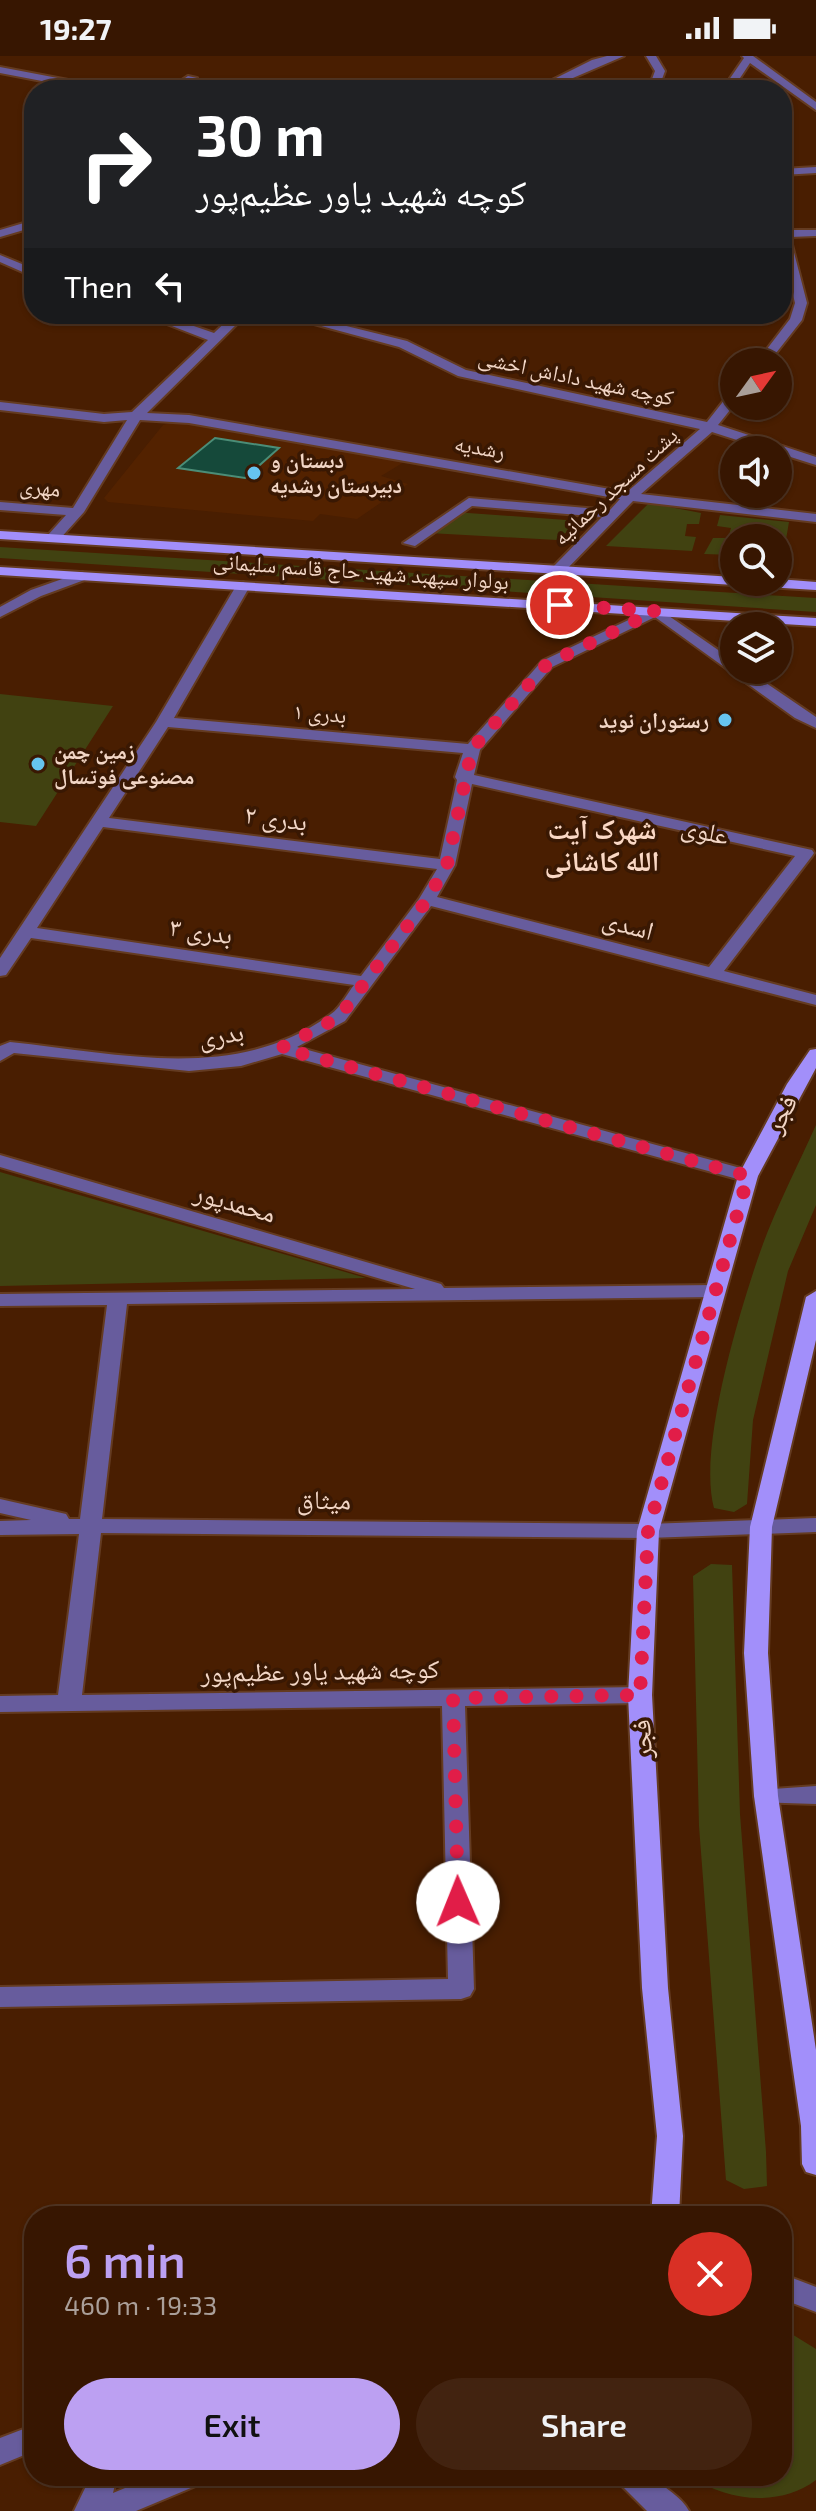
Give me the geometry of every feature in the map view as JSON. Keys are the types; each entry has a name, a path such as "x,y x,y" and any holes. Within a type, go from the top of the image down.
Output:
{"main road":[{"name":"بولوار سپهبد شهید حاج قاسم سلیمانی","path":"0,535 720,580"},
{"name":"بولوار سپهبد شهید حاج قاسم سلیمانی","path":"0,571 816,622"},
{"path":"792,585 816,586"},
{"name":"فجر","path":"666,2206 670,2136 655,1988 640,1695 648,1531 748,1176 796,1084 816,1054"},
{"path":"816,1297 761,1527 756,1653 766,1796 815,2126 816,2164"}],"street":[{"path":"558,80 596,62 619,56"},
{"path":"651,56 660,71 657,80"},
{"path":"733,80 748,57 779,80"},
{"path":"0,70 52,80"},
{"path":"792,89 816,107"},
{"path":"792,171 816,170"},
{"path":"0,234 24,226"},
{"path":"792,231 816,233"},
{"path":"0,258 24,269"},
{"path":"774,348 796,320 801,303 792,264"},
{"path":"801,303 816,304"},
{"path":"175,324 214,338"},
{"path":"53,538 77,512 136,416 230,324"},
{"name":"کوچه شهید داداش اخشی","path":"323,324 403,344 462,373 710,427 816,461"},
{"name":"رشدیه","path":"0,406 104,418 189,419 245,426 630,497 816,518"},
{"name":"پشت مسجد رحمانیه","path":"558,570 630,497 710,427 720,414"},
{"path":"410,543 469,502 614,514"},
{"name":"مهری","path":"0,506 77,512"},
{"path":"0,613 36,593 82,576"},
{"path":"0,971 164,722 243,586"},
{"path":"656,611 720,657"},
{"name":"بدری","path":"3,1048 189,1066 241,1061 281,1048 339,1017 427,900 447,865 463,777 472,749 547,664 656,611"},
{"path":"758,684 816,723"},
{"name":"بدری ۱","path":"164,722 472,749"},
{"name":"علوی","path":"463,777 806,853 713,974"},
{"name":"بدری ۲","path":"99,822 447,865"},
{"name":"اسدی","path":"427,900 816,1000"},
{"name":"بدری ۳","path":"28,932 366,982"},
{"path":"281,1048 748,1176"},
{"name":"محمدپور","path":"0,1161 456,1294"},
{"path":"0,1300 715,1291"},
{"path":"69,1703 118,1299"},
{"path":"0,1506 89,1526"},
{"name":"میثاق","path":"0,1528 89,1526 648,1531 816,1525"},
{"name":"کوچه شهید یاور عظیم‌پور","path":"0,1704 640,1695"},
{"path":"0,1997 461,1989 453,1698"},
{"path":"766,1796 816,1795"},
{"path":"792,2290 816,2300"},
{"path":"0,2452 24,2442"},
{"path":"89,2511 102,2486"},
{"path":"103,2511 163,2486"},
{"path":"642,2486 658,2502 674,2511"}],"shaded area":[{"name":"دبستان و دبیرستان رشدیه","path":"174,422 409,459 381,476 408,484 357,519 320,514 313,521 108,502 104,498 163,425"},
{"path":"649,503 701,513 699,524 687,524 685,536 696,537 692,551 606,546"},
{"path":"454,512 580,521 557,540 429,533"},
{"path":"720,515 789,522 789,524 717,526"},
{"path":"713,538 720,538 720,555 704,554"},
{"path":"0,547 720,592 720,596 816,598 816,612 0,558"},
{"name":"زمین چمن مصنوعی فوتسال","path":"0,694 113,706 36,826 0,822"},
{"path":"816,1125 816,1205 788,1271 753,1420 747,1504 734,1512 714,1508 710,1483 711,1454 730,1350 763,1244"},
{"path":"0,1172 366,1278 0,1286"},
{"path":"711,1564 732,1565 740,1814 766,2152 767,2186 744,2189 726,2180 699,1826 693,1576"},
{"path":"792,2334 816,2349 816,2480 802,2489 770,2497 737,2496 708,2486 792,2486"}],"building":[{"path":"215,438 279,448 245,478 178,468"}],"place":[{"name":"دبستان و دبیرستان رشدیه","path":"254,473"},
{"name":"رستوران نوید","path":"725,720"},
{"name":"زمین چمن مصنوعی فوتسال","path":"38,764"}],"district":[{"name":"شهرک آیت الله کاشانی","path":"602,845"}],"route":[{"path":"458,1902 453,1698 640,1695 648,1531 748,1176 281,1048 339,1017 427,900 447,865 463,777 472,749 547,664 656,611 560,605"}]}
